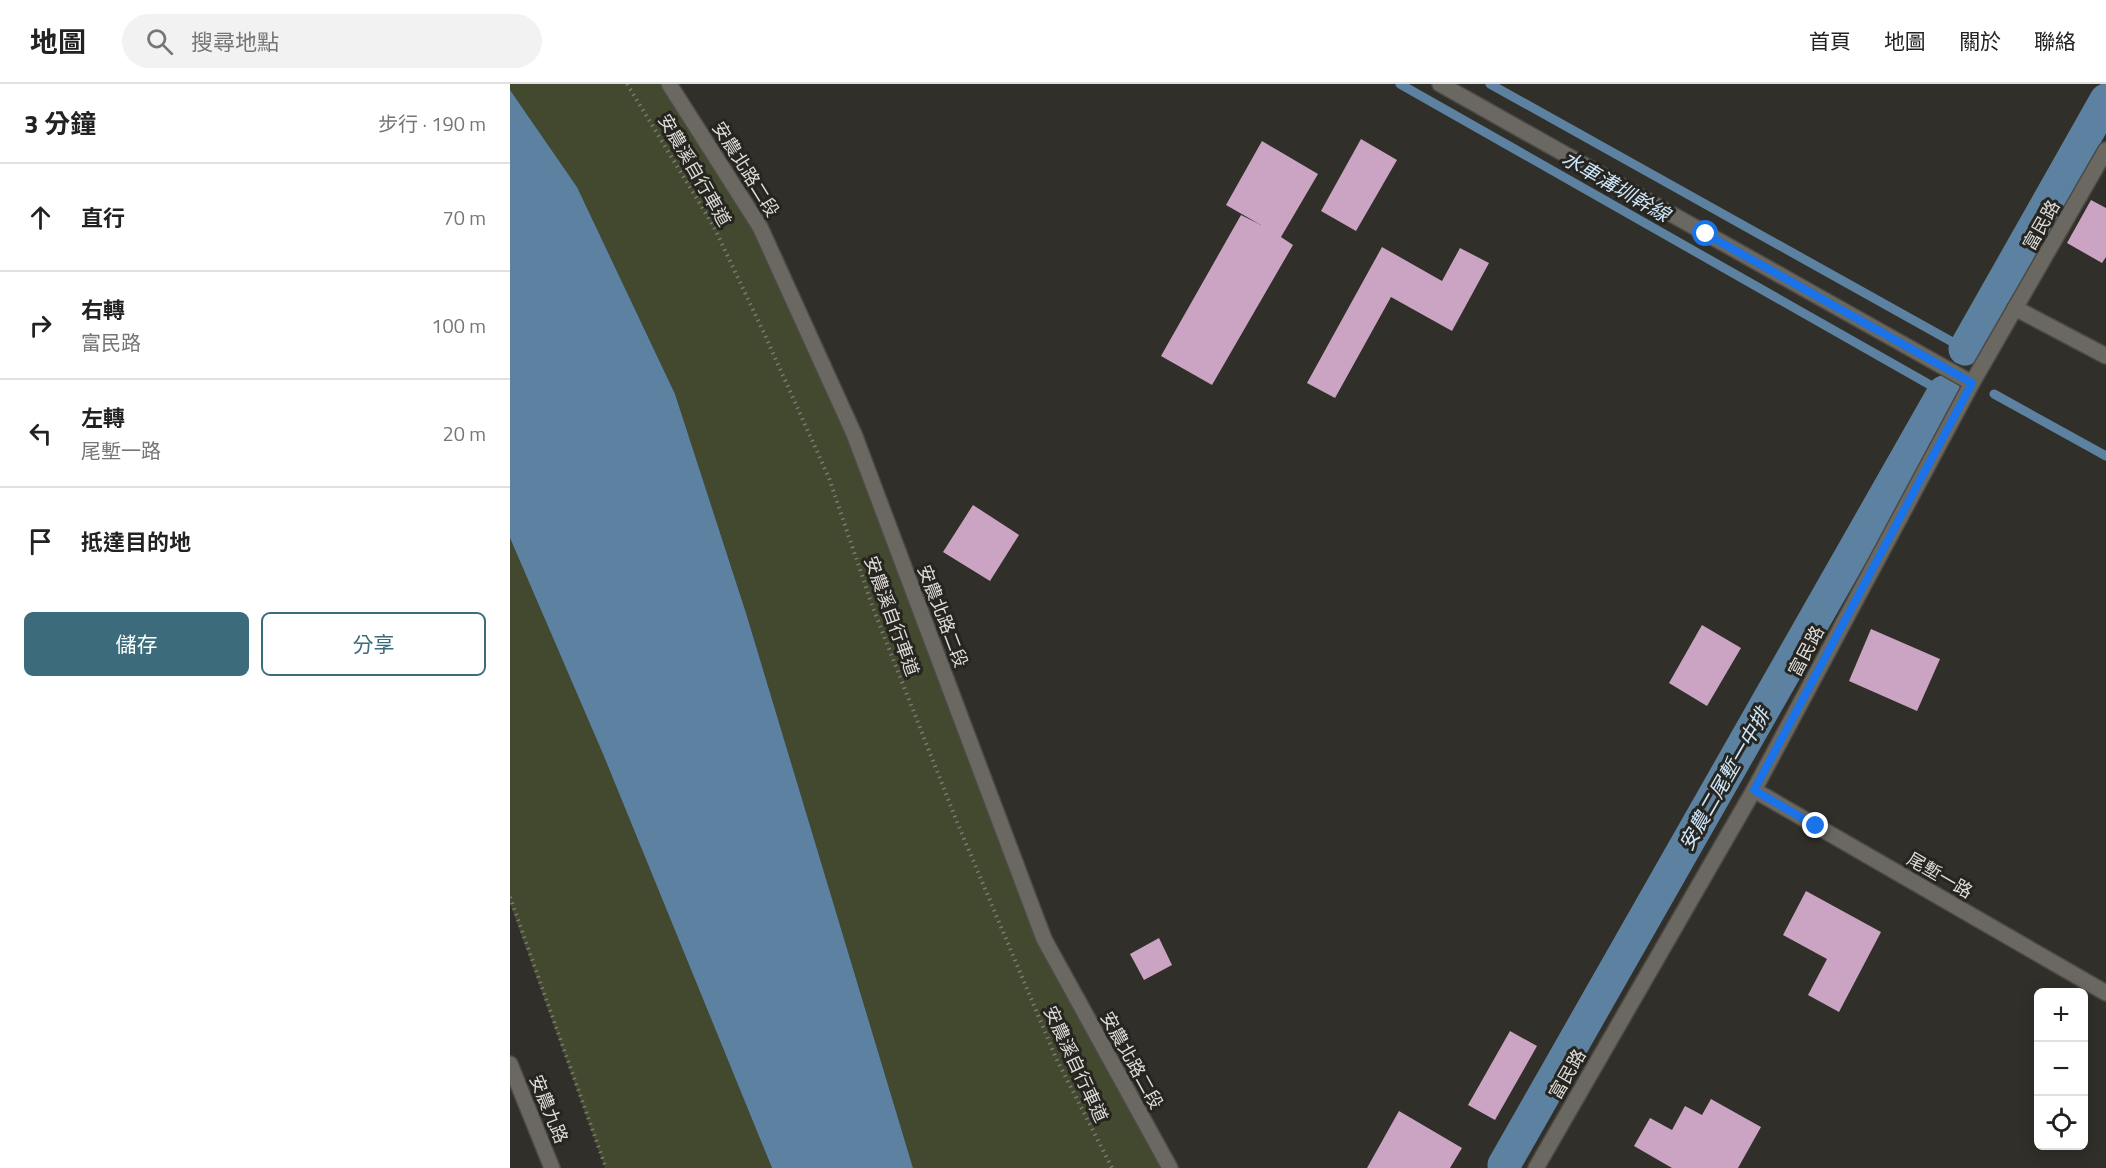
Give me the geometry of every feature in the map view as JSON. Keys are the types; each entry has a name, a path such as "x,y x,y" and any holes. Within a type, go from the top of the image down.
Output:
{"street":[{"name":"安農北路二段","path":"669,84 760,227 854,434 1044,939 1170,1168"},
{"path":"1440,84 1972,383"},
{"name":"富民路","path":"1536,1168 1754,790 1972,383 2106,150"},
{"path":"2015,308 2106,356"},
{"name":"尾塹一路","path":"1754,790 2106,993"},
{"name":"安農九路","path":"510,1064 552,1168"}],"path":[{"name":"安農溪自行車道","path":"627,84 714,227 829,478 873,608 957,822 1056,1058 1112,1168"},
{"path":"510,897 606,1168"}],"green space":[{"path":"510,84 669,84 760,227 854,434 1044,939 1170,1168 913,1168 746,613 675,394 577,187 510,90"},
{"path":"510,538 603,754 772,1168 605,1168 510,903"}],"water":[{"path":"510,90 577,187 675,394 746,613 913,1168 772,1168 603,754 510,538"}],"building":[{"path":"1361,139 1397,160 1356,231 1321,211"},
{"path":"1262,141 1318,174 1281,237 1293,245 1212,385 1161,356 1241,215 1261,225 1226,205"},
{"path":"2091,200 2106,208 2106,257 2102,263 2067,243"},
{"path":"1382,247 1442,281 1460,248 1489,263 1452,331 1391,297 1335,398 1307,383"},
{"path":"973,505 1019,535 990,581 943,552"},
{"path":"1702,625 1741,648 1707,706 1669,683"},
{"path":"1871,629 1940,659 1917,711 1849,681"},
{"path":"1806,891 1881,932 1839,1012 1808,995 1827,959 1783,935"},
{"path":"1159,938 1172,965 1144,980 1130,954"},
{"path":"1510,1031 1537,1046 1495,1120 1468,1105"},
{"path":"1711,1099 1761,1127 1738,1168 1672,1168 1634,1146 1650,1118 1672,1130 1685,1106 1702,1115"},
{"path":"1399,1111 1462,1148 1450,1168 1367,1168"}],"waterway":[{"name":"水車溝圳幹線","path":"1400,84 1939,390"},
{"path":"1490,84 1965,349"},
{"path":"1965,349 2106,100"},
{"name":"安農二尾塹一中排","path":"1504,1165 1944,392"},
{"name":"水車溝圳幹線","path":"1994,394 2106,456"}],"route":[{"path":"1706,234 1972,383 1754,790 1816,826"}]}
